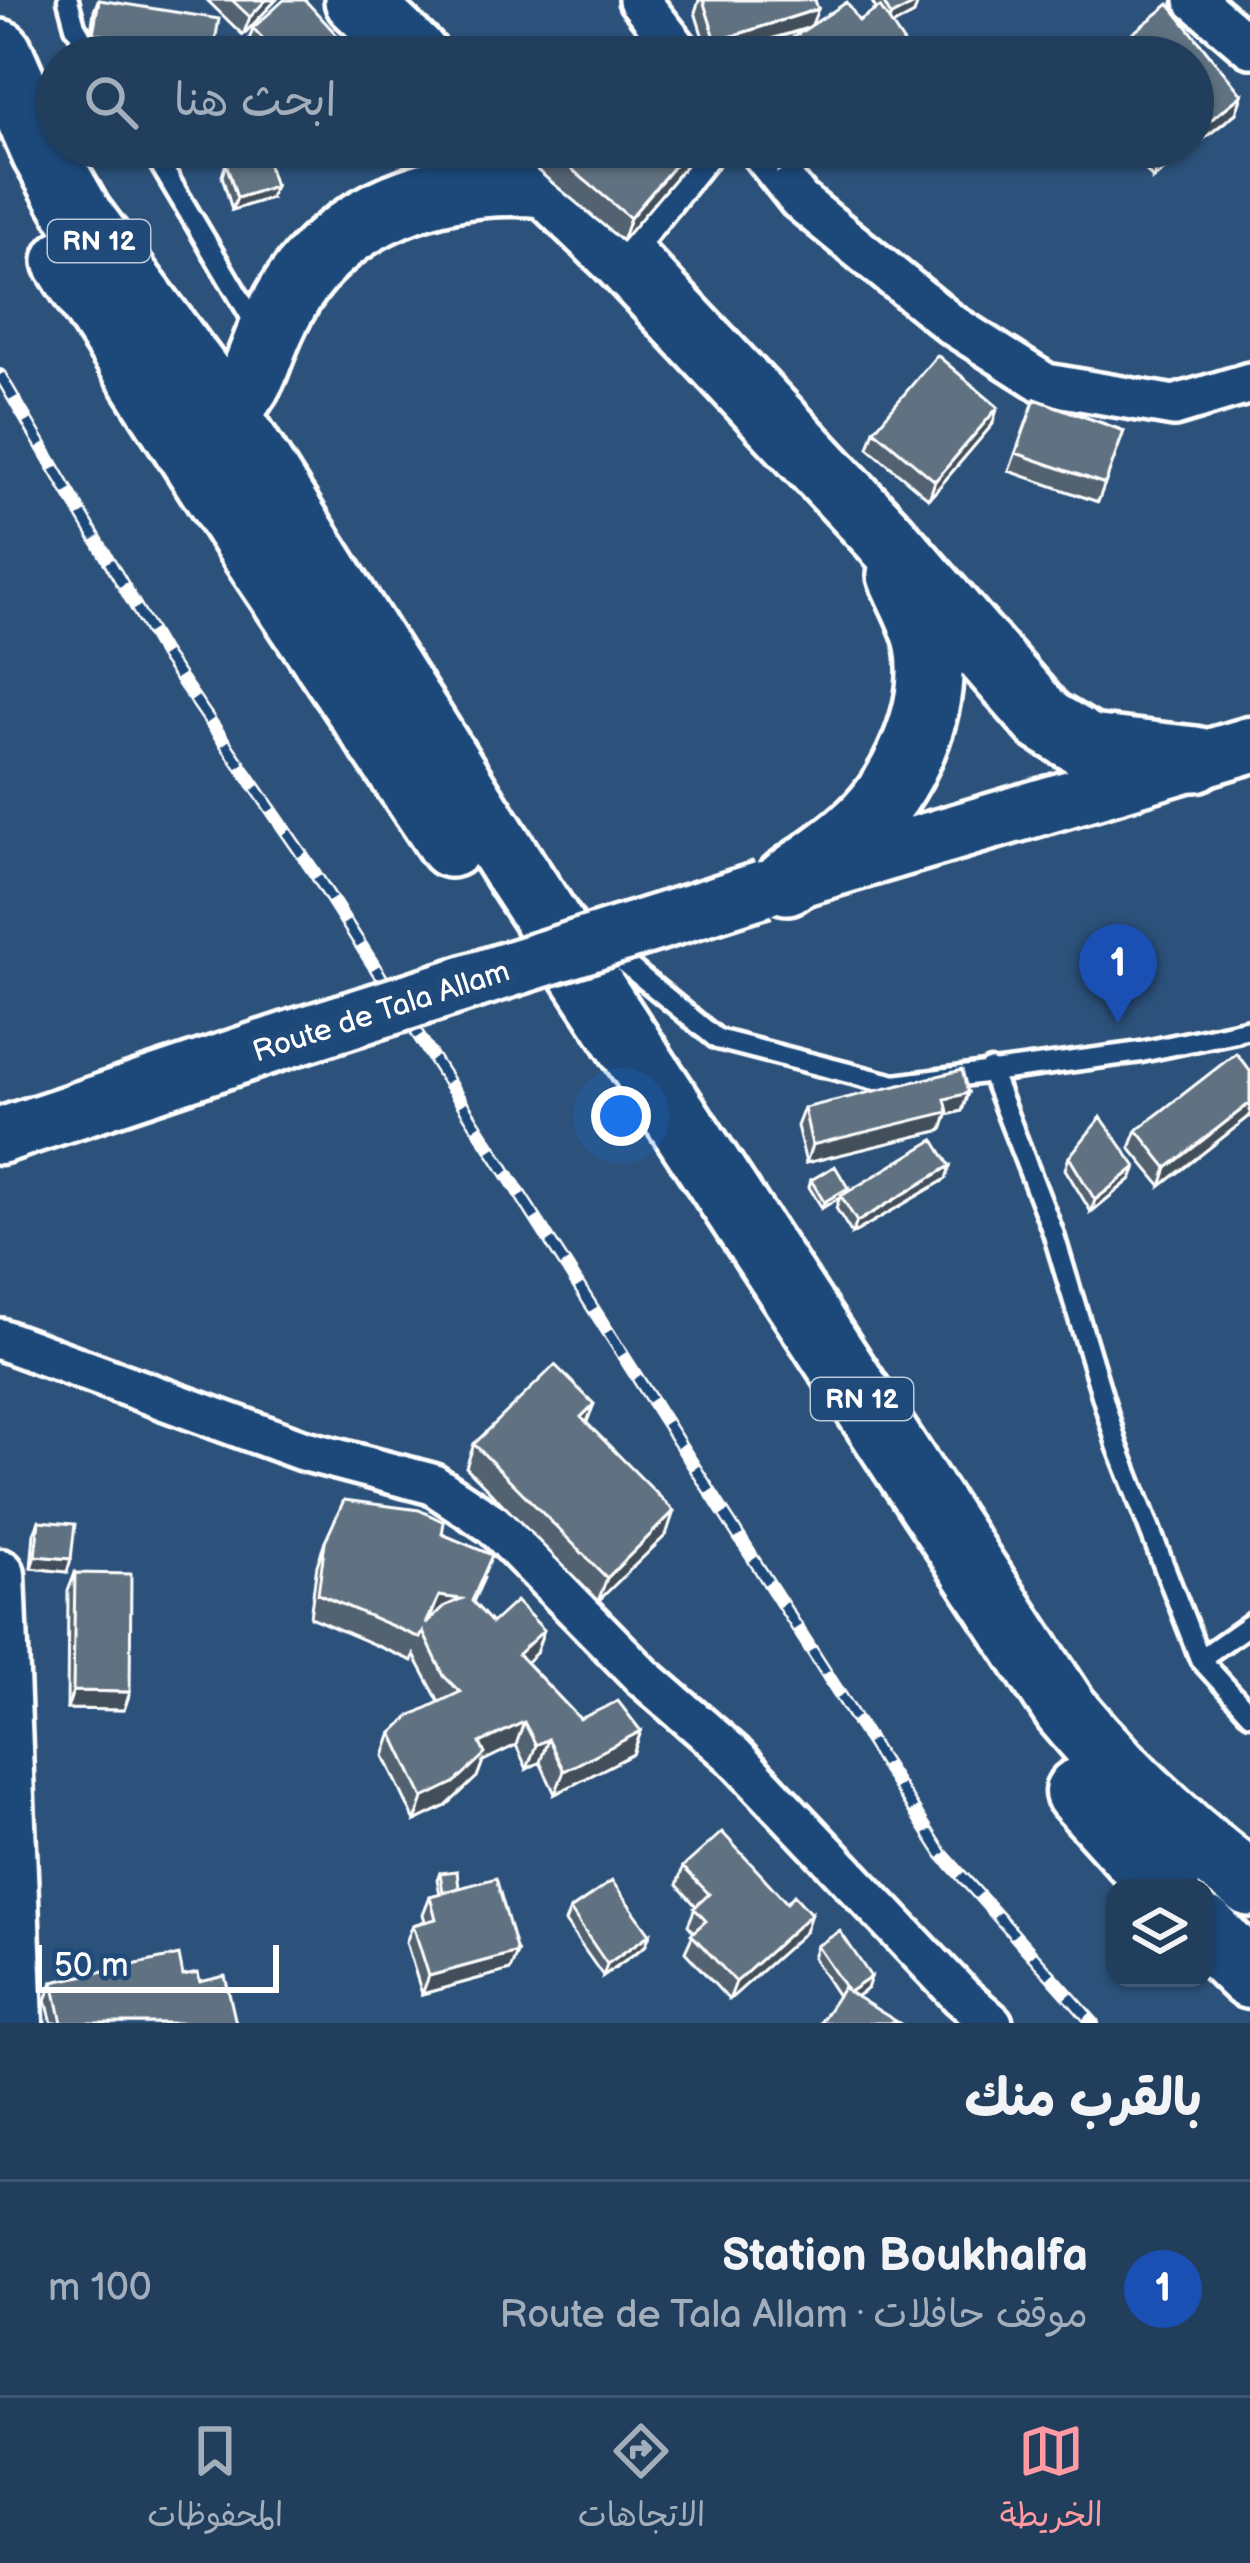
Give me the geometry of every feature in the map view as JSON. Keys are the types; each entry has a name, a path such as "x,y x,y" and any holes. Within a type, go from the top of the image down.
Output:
{"highway":[{"path":"357,0 395,36"},
{"name":"RN 12","path":"0,52 36,135"},
{"name":"RN 12","path":"0,136 37,217 205,427 518,875 1066,1710 1179,1830 1250,1884"},
{"name":"RN 12","path":"53,168 205,427 267,573 693,1201 1079,1792 1181,1879"},
{"path":"205,427 256,374 284,303 341,238 377,213 416,196 459,185 502,182 524,168"},
{"path":"529,168 619,254 883,535 1045,721 1066,736 1115,753 1222,752"},
{"path":"775,886 858,829 891,790 917,738 929,684 928,643 883,535"},
{"path":"1079,1792 1158,1879"},
{"path":"1214,1905 1250,1933"},
{"path":"1214,1940 1250,1975"}],"main road":[{"name":"Route de Tala Allam","path":"0,1136 775,886 1222,752"}],"street":[{"path":"639,0 667,36"},
{"path":"1195,0 1250,47"},
{"path":"619,254 688,168"},
{"path":"774,168 800,200 951,324 1046,384 1174,406 1250,383"},
{"path":"0,1339 302,1450 432,1484 494,1525 643,1677 733,1754 961,1996 992,2023"},
{"path":"0,1574 18,2023"}],"lane":[{"path":"68,0 81,36"},
{"path":"162,168 265,342"},
{"path":"518,875 717,1039 895,1085 1141,1052 1250,1029"},
{"path":"990,1070 1053,1232 1117,1445 1200,1659 1250,1714"},
{"path":"1200,1659 1250,1624"}],"building":[{"path":"99,0 219,19 216,36 93,33"},
{"path":"232,0 266,0 250,17"},
{"path":"284,0 305,0 338,36 260,36 253,28"},
{"path":"703,0 815,0 818,9 732,36 714,36"},
{"path":"882,0 917,0 918,2 891,16"},
{"path":"847,2 859,21 880,7 899,36 795,36"},
{"path":"1169,4 1195,36 1129,36"},
{"path":"1214,60 1242,95 1214,117"},
{"path":"228,168 269,168 275,186 237,198"},
{"path":"570,168 672,168 630,218"},
{"path":"937,355 998,407 935,481 874,430"},
{"path":"1035,399 1124,431 1105,484 1016,453"},
{"path":"1236,1053 1250,1071 1250,1103 1167,1168 1137,1130"},
{"path":"962,1070 968,1093 945,1099 948,1112 812,1145 804,1108"},
{"path":"1101,1117 1136,1167 1095,1200 1069,1157"},
{"path":"934,1140 950,1166 857,1222 841,1196"},
{"path":"835,1166 848,1188 824,1202 811,1180"},
{"path":"555,1365 594,1404 581,1417 674,1511 607,1578 474,1444"},
{"path":"344,1500 419,1510 444,1522 442,1534 492,1555 472,1601 492,1623 516,1601 544,1630 518,1654 580,1719 618,1701 641,1731 564,1771 548,1739 536,1745 524,1722 480,1743 485,1754 454,1783 423,1798 392,1733 410,1716 460,1692 444,1676 423,1632 420,1638 318,1594 325,1542","holes":["439,1596 461,1599 445,1606 426,1624"]},
{"path":"39,1521 75,1524 71,1559 35,1556"},
{"path":"75,1573 131,1574 130,1692 73,1691"},
{"path":"722,1832 787,1903 794,1895 811,1914 736,1982 691,1934 706,1921 694,1908 709,1894 683,1867"},
{"path":"457,1871 459,1888 443,1892 440,1873"},
{"path":"496,1878 517,1952 429,1976 413,1925 436,1919 430,1896"},
{"path":"612,1881 650,1934 607,1964 570,1910"},
{"path":"840,1931 871,1977 849,1992 899,2023 820,2023 843,1988 847,1990 817,1946"},
{"path":"179,1955 183,1976 198,1973 200,1982 225,1976 236,2023 62,2023 53,1982"}],"railway":[{"path":"0,375 163,653 314,872 942,1854 1093,2023"}],"place":[{"name":"Station Boukhalfa","path":"1118,1023"}]}
